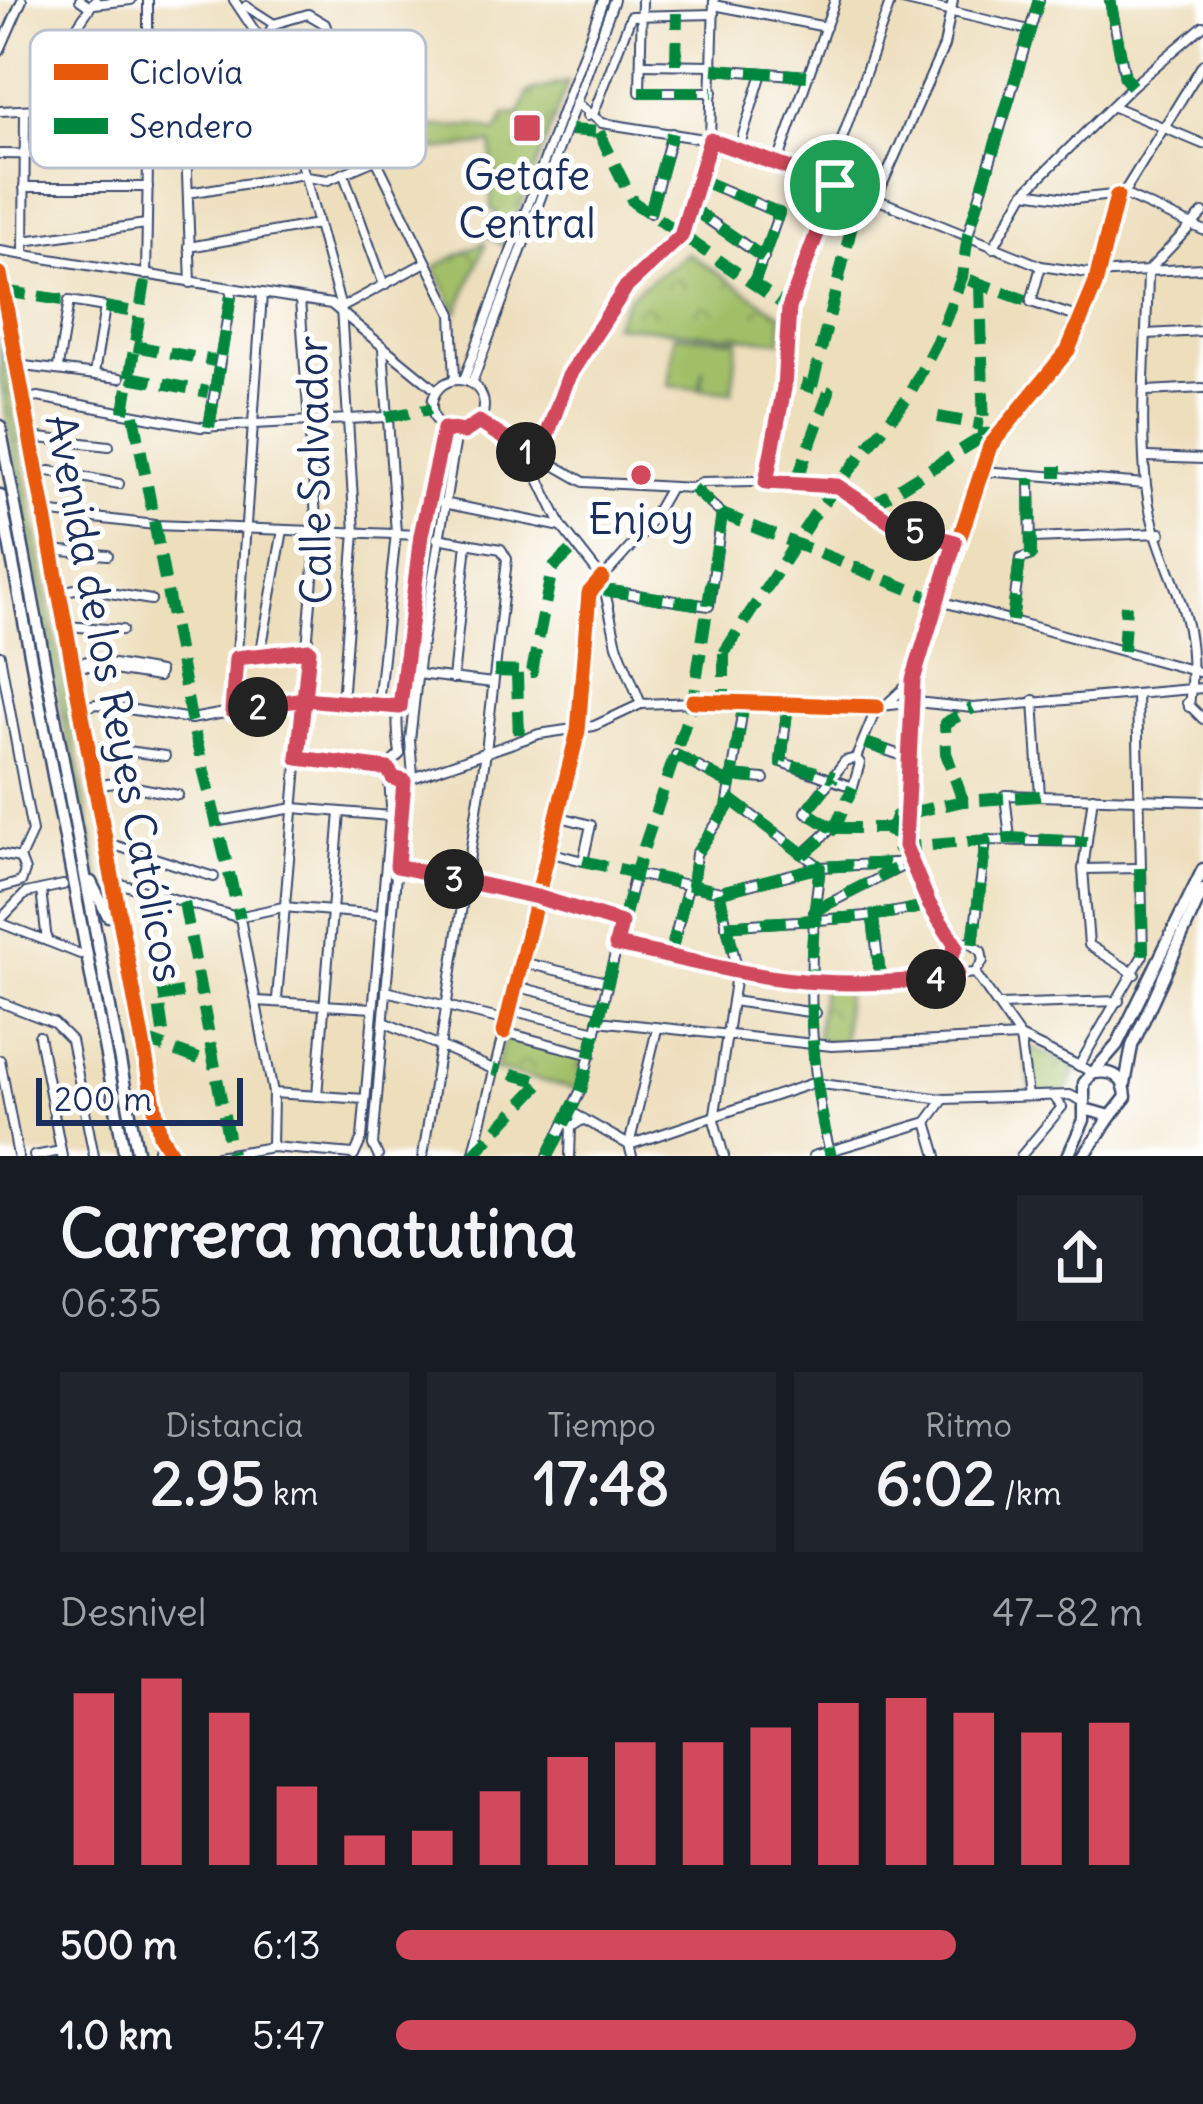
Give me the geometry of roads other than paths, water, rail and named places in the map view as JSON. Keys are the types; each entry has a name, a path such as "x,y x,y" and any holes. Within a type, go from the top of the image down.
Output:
{"highway":[{"path":"0,426 138,1156"},
{"path":"0,496 124,1156"},
{"path":"80,851 109,916"},
{"path":"63,885 66,852"},
{"path":"1068,1156 1084,1083 1117,1045 1203,869"},
{"path":"1084,1156 1121,1108 1132,1046 1203,890"},
{"path":"80,954 93,989"},
{"path":"107,962 108,1005"},
{"path":"1095,1073 1116,1075 1125,1084"},
{"path":"1083,1104 1111,1116"}],"street":[{"path":"0,50 22,0"},
{"path":"80,0 92,4 131,0"},
{"path":"148,0 149,30"},
{"path":"237,0 260,20 274,24 308,14 324,22 327,30"},
{"name":"Calle Salvador","path":"237,0 259,30"},
{"path":"464,381 603,0"},
{"path":"436,390 464,381 577,104 614,0"},
{"path":"642,0 640,92 713,92"},
{"path":"777,165 835,0"},
{"path":"766,482 784,388 789,308 891,0"},
{"path":"902,0 1030,30"},
{"path":"876,199 944,46 953,0"},
{"path":"968,236 1040,0"},
{"path":"1110,0 1125,78 1132,86"},
{"path":"587,116 596,107 628,18 641,13 714,6 826,27"},
{"path":"641,704 611,620 602,578 562,527 536,472 569,375 626,287 681,236 710,140 714,6"},
{"path":"271,30 274,24"},
{"path":"993,248 1025,192 1132,86 1203,26"},
{"path":"641,64 808,76"},
{"path":"956,946 929,904 905,846 903,817 916,702 913,680 955,542 994,437 1012,424 1061,360 1083,319 1120,195 1203,64"},
{"path":"739,151 762,73"},
{"path":"577,104 587,116 710,140 876,199 1041,266 1094,274 1203,268"},
{"path":"1112,106 1203,144"},
{"path":"24,255 25,110"},
{"path":"0,111 30,110"},
{"path":"650,213 672,133"},
{"path":"0,154 30,155"},
{"path":"146,275 149,168"},
{"path":"187,168 191,283"},
{"name":"Calle Salvador","path":"302,168 341,308 355,532 342,702"},
{"path":"188,193 304,176 317,182 358,168"},
{"path":"380,168 452,314 464,381 484,401 479,422"},
{"path":"344,175 384,285"},
{"path":"698,179 779,213 754,283"},
{"path":"24,188 148,188"},
{"path":"1025,192 1075,199 1120,195 1203,230"},
{"path":"690,207 764,257"},
{"path":"1190,707 1200,688 1200,642 1145,484 1148,271 1203,213"},
{"path":"24,241 146,224"},
{"path":"189,248 317,224"},
{"path":"0,251 341,308 436,390"},
{"path":"341,308 426,262"},
{"path":"1041,266 1031,302 1083,319"},
{"name":"Avenida de los Reyes Católicos","path":"0,274 160,1135 168,1155"},
{"path":"208,427 232,290"},
{"path":"232,711 262,294"},
{"path":"277,998 317,531 300,300"},
{"path":"58,367 69,301 105,307 94,374"},
{"path":"1147,334 1203,331"},
{"path":"378,705 396,533 383,346"},
{"path":"16,365 120,378"},
{"path":"1147,392 1203,388"},
{"path":"436,390 431,409 444,429 457,432 479,422"},
{"path":"23,400 38,397 208,427 386,417"},
{"path":"479,422 538,460 584,482 669,489 693,488 702,482 837,486 899,527 955,542"},
{"path":"378,1156 373,1145 383,1022 409,778 400,707 421,535 444,429"},
{"path":"405,755 442,502 457,432"},
{"path":"30,437 109,446"},
{"path":"1147,457 1203,459"},
{"path":"982,471 1145,484"},
{"path":"37,474 119,484"},
{"path":"1012,621 1020,559 1031,555 1030,478"},
{"path":"604,590 709,606 722,514 693,488"},
{"path":"473,1156 578,731 590,592 645,531 669,489"},
{"path":"442,502 562,527"},
{"path":"44,512 155,525 421,535"},
{"path":"260,656 283,530"},
{"path":"1033,538 1161,532"},
{"path":"423,1156 486,752 507,559 501,549 437,538"},
{"path":"453,679 467,543"},
{"path":"51,550 108,555"},
{"path":"59,592 81,588 151,600"},
{"path":"936,600 1201,672"},
{"path":"65,626 122,630"},
{"path":"236,658 309,650"},
{"path":"0,655 32,832 20,858 25,872 21,882 0,889"},
{"path":"91,660 159,672 158,677 74,663 91,660"},
{"path":"417,674 493,683"},
{"path":"877,707 895,700 913,680"},
{"path":"298,758 409,778 539,734 578,731 641,704 693,701 877,707 916,702 973,708 1034,700 1178,694 1200,688"},
{"path":"1078,1066 1143,955 1138,694"},
{"path":"1178,694 1203,719"},
{"path":"80,707 97,704 191,718 303,699 400,707"},
{"path":"1034,700 1040,796"},
{"path":"670,955 696,854 730,798 745,702"},
{"path":"788,703 781,762 834,777 854,788 860,763 856,758"},
{"path":"803,855 832,828 806,812 845,761 856,758 877,707"},
{"path":"865,743 909,758"},
{"path":"88,746 165,756"},
{"path":"217,1156 272,1147 353,1155 361,1143 390,774 392,758 405,755"},
{"path":"676,755 731,780 764,779"},
{"path":"95,786 114,783 178,795"},
{"path":"1010,838 1005,795 1203,801"},
{"path":"1094,797 1084,869 1089,945 1135,974"},
{"path":"730,798 820,867"},
{"path":"220,821 294,808 390,816"},
{"path":"316,1096 340,812"},
{"path":"548,852 583,861 591,825 557,816"},
{"path":"975,973 982,956 973,944 986,840 1088,842"},
{"path":"107,848 117,846 214,877"},
{"path":"0,854 20,858"},
{"path":"548,1156 567,1126 591,1055 634,874 719,892 820,867 911,862"},
{"path":"813,914 911,862"},
{"path":"397,866 537,897 621,923"},
{"path":"820,867 813,914 813,1083 830,1153"},
{"path":"1084,869 1140,868"},
{"path":"114,882 240,918 284,907 382,915"},
{"path":"63,885 26,893 0,922 80,954"},
{"path":"41,890 47,941"},
{"path":"719,892 737,968 714,1120 724,1156"},
{"path":"726,926 813,914 873,919 929,904"},
{"path":"240,918 273,1094 272,1147"},
{"path":"873,919 881,983"},
{"path":"956,946 973,944"},
{"path":"616,945 815,982 881,983 975,973"},
{"path":"956,946 950,959 957,972"},
{"path":"521,962 602,981"},
{"path":"975,973 1020,1037 1028,1096"},
{"path":"515,986 596,1006"},
{"path":"386,991 448,1005 591,1055"},
{"path":"256,1001 277,998 373,1007"},
{"path":"732,1001 816,1013"},
{"path":"998,1005 1119,1001"},
{"path":"0,1002 54,1023 71,1040 94,1156"},
{"path":"510,1010 597,1026 815,1045 1020,1037 1095,1073"},
{"path":"383,1022 493,1069"},
{"path":"632,1156 629,1145 657,1029"},
{"path":"34,1156 61,1153 40,1036"},
{"path":"0,1060 18,1156"},
{"path":"571,1112 629,1145 813,1083 944,1099 1047,1096 1083,1104"},
{"path":"273,1094 365,1099"},
{"path":"1021,1156 1062,1107 1047,1096"},
{"path":"813,1156 927,1122 944,1099"},
{"path":"567,1126 584,1119"},
{"path":"927,1122 937,1156"},
{"path":"567,1126 570,1156"},
{"path":"361,1143 373,1145"}],"place":[{"name":"Getafe Central","path":"527,128"},
{"name":"Enjoy","path":"641,475"}]}
